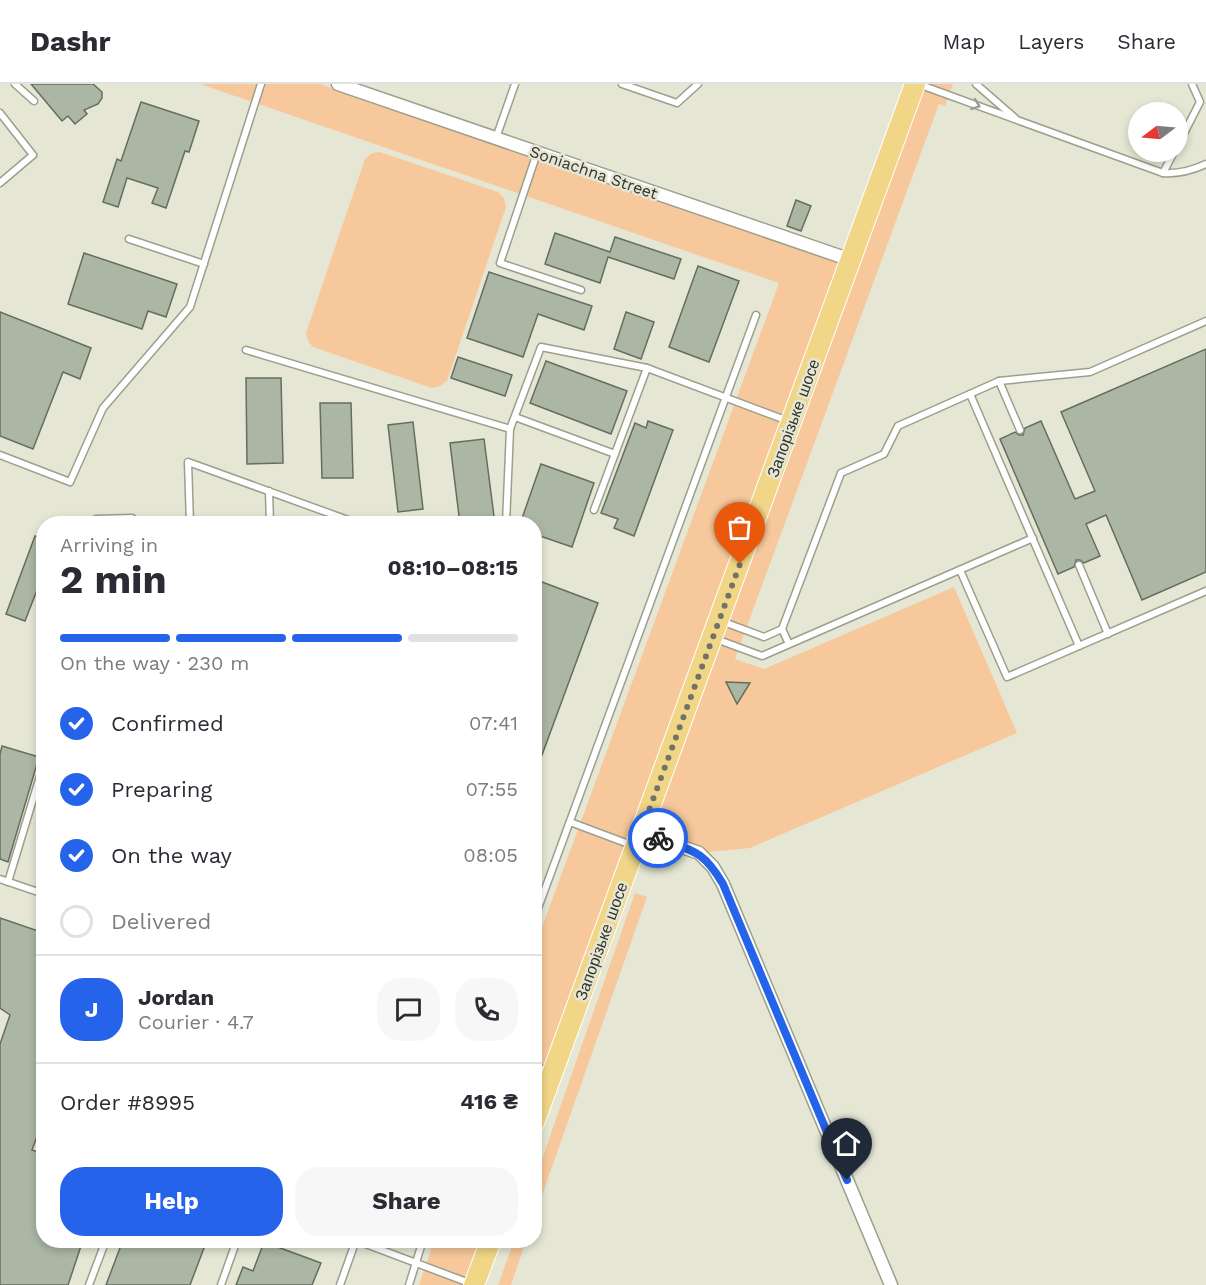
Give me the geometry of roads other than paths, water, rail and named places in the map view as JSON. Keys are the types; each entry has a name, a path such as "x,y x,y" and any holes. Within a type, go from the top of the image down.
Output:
{"main road":[{"name":"Запорізьке шосе","path":"543,1069 638,839 917,84"},
{"path":"474,1285 488,1248"}],"street":[{"name":"Soniachna Street","path":"338,84 851,260"},
{"path":"638,839 699,853 713,867 723,884 891,1285"}],"lane":[{"path":"15,84 34,101"},
{"path":"0,455 70,482 103,408 190,307 261,84"},
{"path":"496,138 515,84"},
{"path":"622,84 677,103 698,84"},
{"path":"917,84 1163,172 1177,174 1192,171 1206,164"},
{"path":"976,84 1018,120"},
{"path":"1188,125 1200,102 1192,84"},
{"path":"0,113 33,155 0,183"},
{"path":"537,152 500,263 580,290"},
{"path":"1163,172 1168,162"},
{"path":"129,239 204,264"},
{"path":"542,897 756,315"},
{"path":"716,629 764,637 782,629 841,473 884,454 898,426 999,381 1090,372 1206,321"},
{"path":"506,516 510,429 541,347 647,368 792,422"},
{"path":"246,350 510,429"},
{"path":"594,510 647,368"},
{"path":"999,381 1020,430"},
{"path":"970,394 1079,646"},
{"path":"515,417 615,454"},
{"path":"190,516 188,462 336,516"},
{"path":"269,491 270,516"},
{"path":"716,629 762,656 1033,538"},
{"path":"1079,565 1108,633"},
{"path":"960,570 1007,677 1206,591"},
{"path":"782,629 789,644"},
{"path":"8,882 36,789"},
{"path":"570,822 638,839"},
{"path":"0,879 36,891"},
{"path":"89,1285 103,1248"},
{"path":"221,1285 234,1248"},
{"path":"340,1285 353,1248"},
{"path":"374,1248 474,1285"},
{"path":"409,1285 421,1248"}]}
